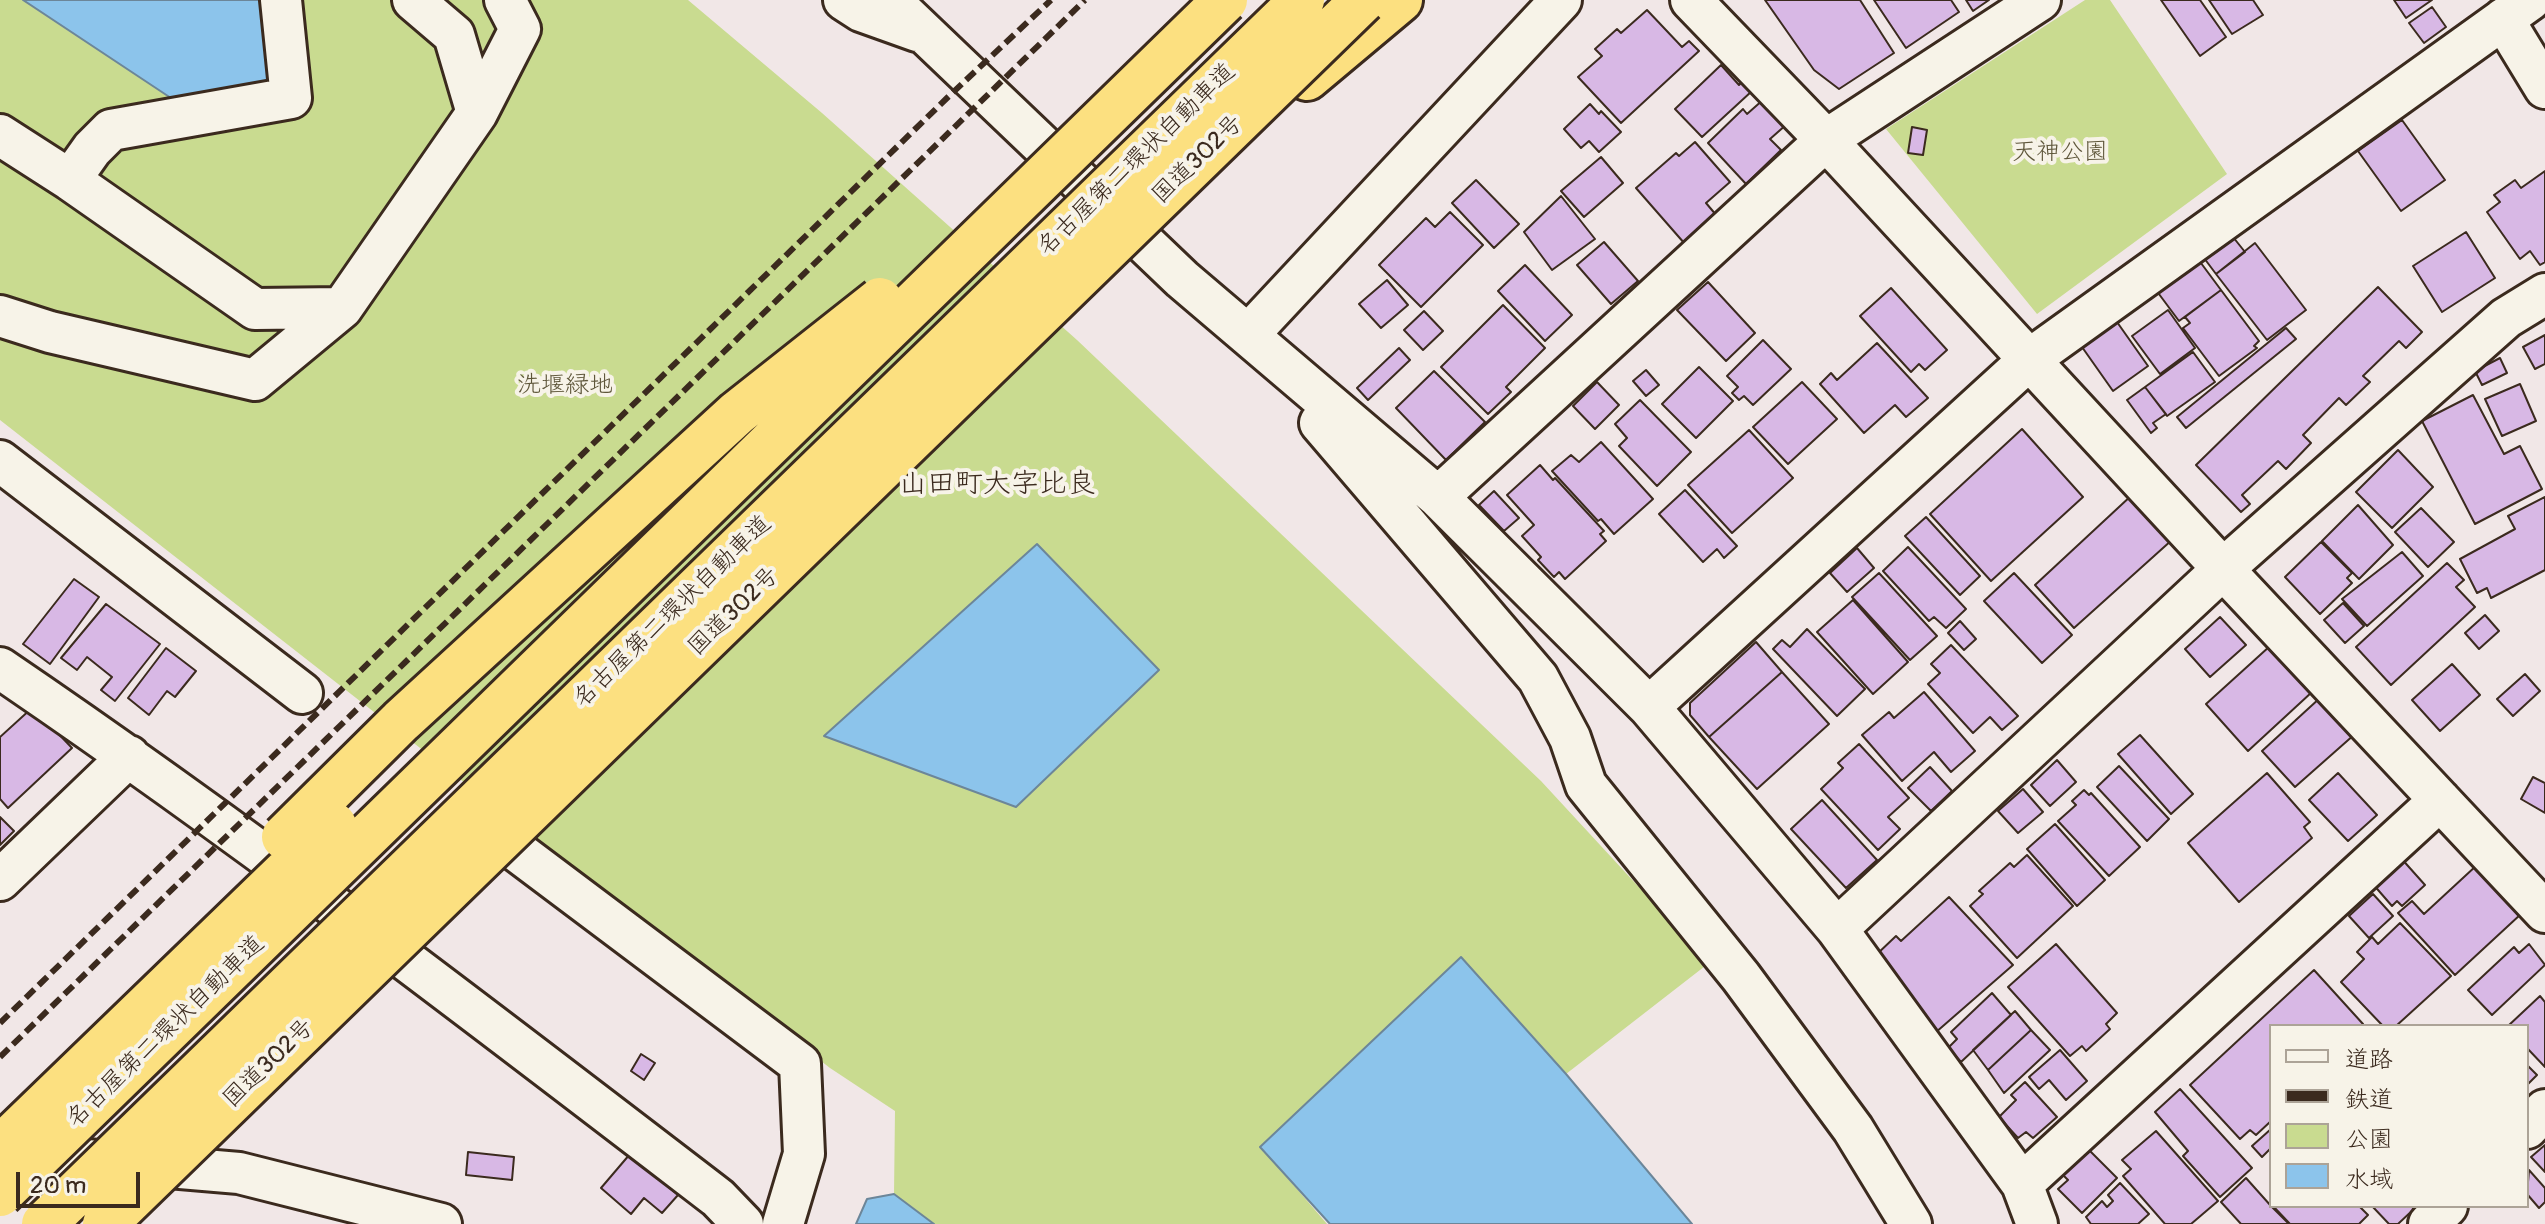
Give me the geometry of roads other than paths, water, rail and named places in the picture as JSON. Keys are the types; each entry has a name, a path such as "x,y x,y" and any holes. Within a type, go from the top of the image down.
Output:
{"highway":[{"path":"0,1150 1186,0"},
{"name":"名古屋第二環状自動車道","path":"0,1194 1225,0"},
{"name":"名古屋第二環状自動車道","path":"44,1224 1302,0"},
{"name":"国道302号","path":"105,1224 1363,0"},
{"path":"1162,195 1400,0"},
{"path":"0,1117 401,721 737,413 1052,167"},
{"path":"70,1224 198,1073"}],"street":[{"path":"70,180 92,149 111,130 291,98 281,0"},
{"path":"413,0 454,35 477,113"},
{"path":"0,316 50,332 255,380 342,308 477,113 520,29 505,0"},
{"path":"844,0 861,11 928,35"},
{"path":"1248,335 1561,0"},
{"path":"1691,0 1826,140 2545,912"},
{"path":"1438,497 1826,140 2040,0"},
{"path":"896,2 1182,279 1438,497 1649,707 1837,929 2022,1184 2037,1224"},
{"path":"1649,707 2030,359 2516,10 2545,88"},
{"path":"0,135 255,309 342,308"},
{"path":"1837,929 2223,569 2506,318 2545,294"},
{"path":"1213,306 1339,445 1538,678 1570,738 1586,785 1741,977 1853,1129 1911,1224"},
{"path":"0,461 302,693"},
{"path":"0,668 129,756 474,1011 718,1198 743,1224"},
{"path":"0,880 129,756"},
{"path":"2022,1184 2440,800"},
{"path":"471,817 800,1064 804,1154 783,1224"},
{"path":"2529,1126 2545,1110"},
{"path":"0,1150 239,1173 441,1224"},
{"path":"2429,1224 2445,1208"}],"water":[{"path":"23,0 274,0 286,92 186,108"},
{"path":"1037,544 1159,670 1016,807 824,736"},
{"path":"1461,957 1566,1074 1692,1224 1330,1224 1260,1147"},
{"path":"894,1194 934,1224 856,1224 867,1199"}],"railway":[{"path":"0,1023 1051,0"},
{"path":"0,1057 1085,0"}],"district":[{"name":"山田町大字比良","path":"997,485"}],"park label":[{"name":"天神公園","path":"2060,153"},
{"name":"洗堰緑地","path":"565,386"}]}
